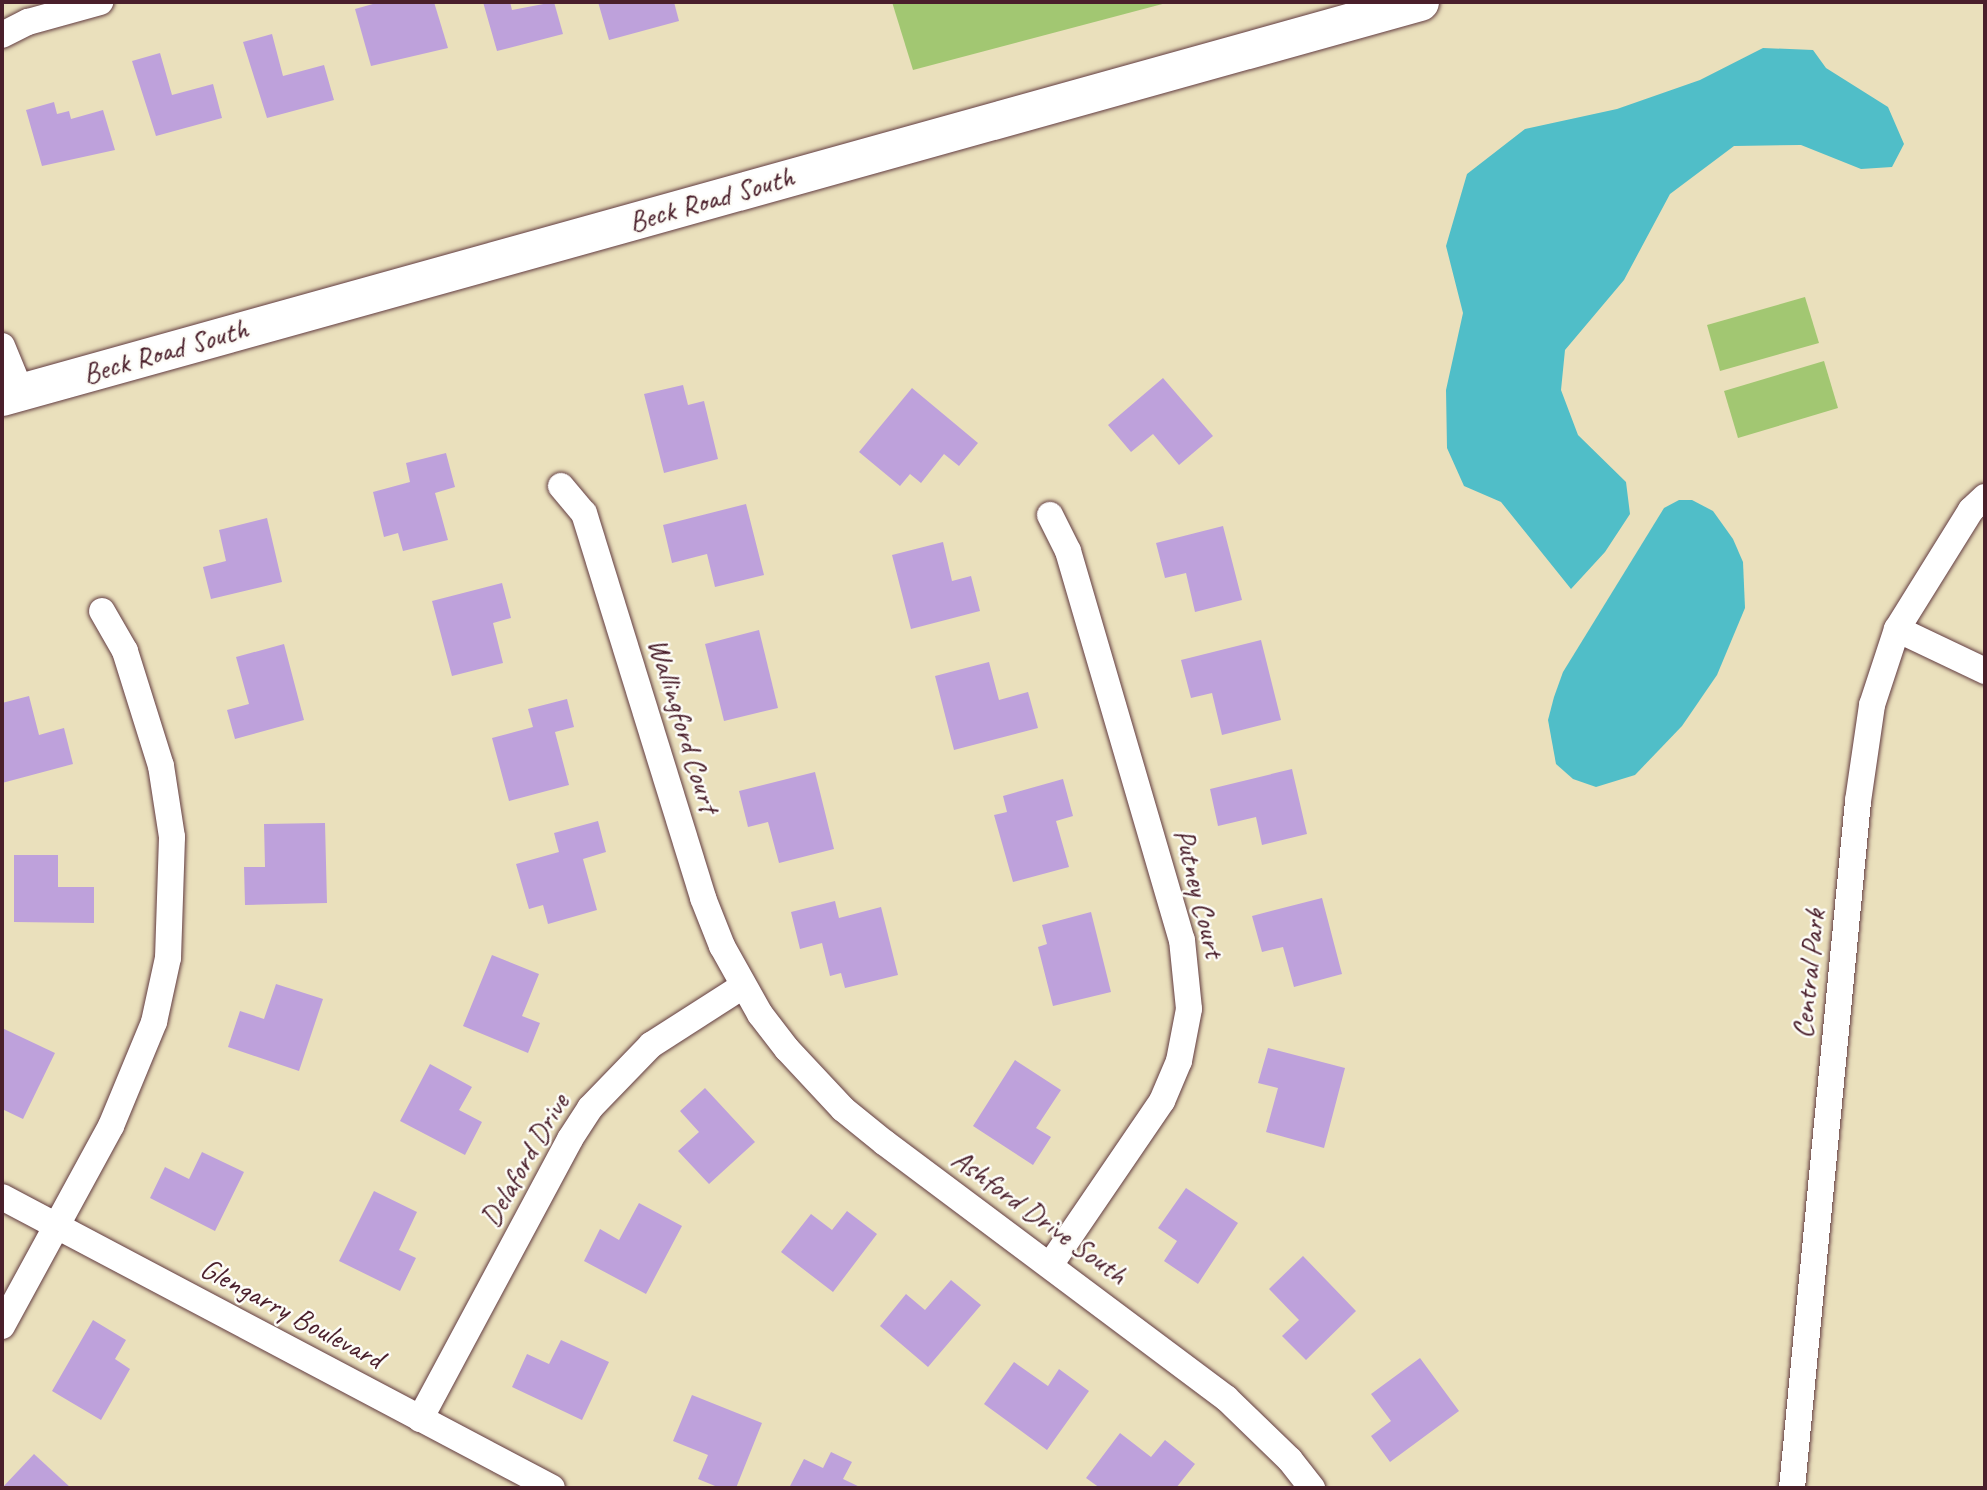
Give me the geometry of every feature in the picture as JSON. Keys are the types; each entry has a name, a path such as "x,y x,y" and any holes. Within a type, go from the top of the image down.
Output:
{"main road":[{"name":"Beck Road South","path":"11,394 1420,2"}],"street":[{"path":"2,35 27,22 100,2"},
{"path":"2,346 11,394"},
{"name":"Wallingford Court","path":"561,486 584,513 703,898 743,986"},
{"name":"Central Park","path":"1792,1488 1858,802 1872,705 1896,629 1971,510 1985,497"},
{"name":"Putney Court","path":"1050,515 1068,551 1182,940 1189,1009 1179,1061 1162,1101 1051,1264"},
{"path":"2,1326 58,1228 111,1126 154,1022 168,958 173,892 172,837 161,766 125,652 102,611"},
{"path":"1896,629 1985,671"},
{"name":"Ashford Drive South","path":"743,986 787,1049 843,1108 1226,1398 1290,1460 1311,1488"},
{"name":"Delaford Drive","path":"421,1419 570,1139 590,1108 651,1045 743,986"},
{"name":"Glengarry Boulevard","path":"2,1197 552,1488"}],"green space":[{"path":"892,2 1170,2 913,70"},
{"path":"1805,297 1819,343 1720,371 1707,325"},
{"path":"1824,361 1838,408 1738,438 1724,391"}],"water":[{"path":"1763,48 1813,50 1826,68 1888,107 1904,144 1892,167 1861,169 1801,145 1734,146 1670,194 1624,280 1565,350 1561,390 1578,435 1626,482 1630,514 1605,552 1571,589 1501,502 1464,486 1447,448 1446,390 1463,313 1446,246 1467,174 1525,129 1617,109 1700,80"},
{"path":"1679,500 1692,500 1713,511 1733,539 1743,562 1745,608 1717,675 1682,726 1635,775 1596,787 1573,779 1556,764 1548,720 1554,697 1563,672 1664,508"}],"building":[{"path":"380,2 434,2 448,48 371,66 355,9"},
{"path":"483,2 510,2 512,10 554,2 563,34 497,51"},
{"path":"598,2 674,2 679,21 609,40"},
{"path":"272,34 283,76 324,65 334,100 267,118 243,42"},
{"path":"160,53 172,95 213,84 222,118 156,136 132,61"},
{"path":"54,102 57,114 69,111 71,119 103,110 115,150 42,166 26,110"},
{"path":"1163,378 1213,436 1179,465 1153,434 1131,452 1108,425"},
{"path":"683,385 688,405 704,401 718,459 664,473 644,394"},
{"path":"912,388 978,443 959,466 944,454 921,483 910,474 900,486 859,452"},
{"path":"446,453 455,487 435,493 448,540 403,551 398,533 384,537 373,492 410,482 406,463"},
{"path":"746,504 764,575 715,587 707,554 672,563 663,525"},
{"path":"267,518 282,582 211,599 203,567 226,561 219,530"},
{"path":"1223,526 1242,600 1195,612 1186,573 1165,578 1156,543"},
{"path":"943,542 952,581 971,576 980,611 911,629 892,555"},
{"path":"502,583 511,618 493,623 503,663 452,676 432,601"},
{"path":"759,630 778,708 724,721 705,644"},
{"path":"1261,640 1281,720 1222,735 1212,693 1191,698 1181,660"},
{"path":"284,644 304,720 235,739 227,710 249,704 236,657"},
{"path":"989,662 999,700 1028,692 1038,728 954,750 935,676"},
{"path":"29,696 39,735 64,728 73,764 2,783 2,703"},
{"path":"567,699 574,727 555,732 569,785 509,801 492,738 533,727 528,709"},
{"path":"1292,769 1307,834 1262,845 1256,817 1218,826 1210,789"},
{"path":"815,772 834,849 779,863 768,822 748,827 739,791"},
{"path":"1063,779 1073,816 1056,821 1069,867 1013,882 994,815 1007,812 1003,796"},
{"path":"598,821 606,852 583,859 597,910 548,924 543,905 529,909 516,864 559,852 554,833"},
{"path":"325,823 327,903 245,905 244,867 265,867 264,824"},
{"path":"14,855 58,855 58,887 94,887 94,923 14,922"},
{"path":"1322,898 1342,974 1294,987 1283,947 1262,952 1252,916"},
{"path":"835,901 839,918 881,907 898,975 845,988 841,973 830,976 822,943 800,949 791,912"},
{"path":"1091,912 1111,992 1053,1006 1038,947 1047,944 1042,925"},
{"path":"492,955 539,974 522,1016 540,1023 528,1053 463,1026"},
{"path":"276,984 323,999 299,1071 228,1047 240,1011 264,1019"},
{"path":"2,1028 55,1053 23,1119 2,1109"},
{"path":"1268,1048 1345,1068 1324,1148 1266,1132 1278,1088 1258,1083"},
{"path":"1015,1060 1061,1090 1036,1128 1051,1137 1033,1165 973,1126"},
{"path":"430,1064 472,1087 459,1110 482,1122 465,1155 400,1121"},
{"path":"705,1088 755,1142 709,1184 678,1151 699,1132 680,1111"},
{"path":"202,1152 244,1172 215,1231 150,1198 165,1167 189,1179"},
{"path":"1186,1188 1238,1223 1198,1284 1164,1261 1177,1241 1158,1228"},
{"path":"374,1191 417,1212 399,1250 416,1258 400,1291 339,1261"},
{"path":"639,1203 682,1226 646,1294 584,1261 600,1229 619,1240"},
{"path":"847,1211 877,1234 833,1292 781,1252 811,1214 832,1230"},
{"path":"1303,1256 1356,1311 1306,1360 1282,1336 1299,1320 1269,1289"},
{"path":"951,1280 981,1305 928,1367 880,1326 906,1294 925,1310"},
{"path":"93,1320 126,1340 115,1359 130,1369 101,1420 52,1391"},
{"path":"561,1340 609,1362 582,1420 512,1387 527,1354 549,1364"},
{"path":"1420,1358 1459,1411 1390,1462 1371,1436 1391,1421 1371,1394"},
{"path":"1014,1362 1048,1386 1059,1369 1089,1391 1047,1450 984,1404"},
{"path":"692,1395 762,1423 736,1488 720,1488 698,1479 708,1455 673,1441"},
{"path":"1120,1433 1151,1457 1165,1440 1195,1464 1176,1488 1100,1488 1086,1478"},
{"path":"831,1452 852,1462 843,1479 862,1488 789,1488 804,1459 823,1468"},
{"path":"34,1454 71,1488 2,1488"}]}
